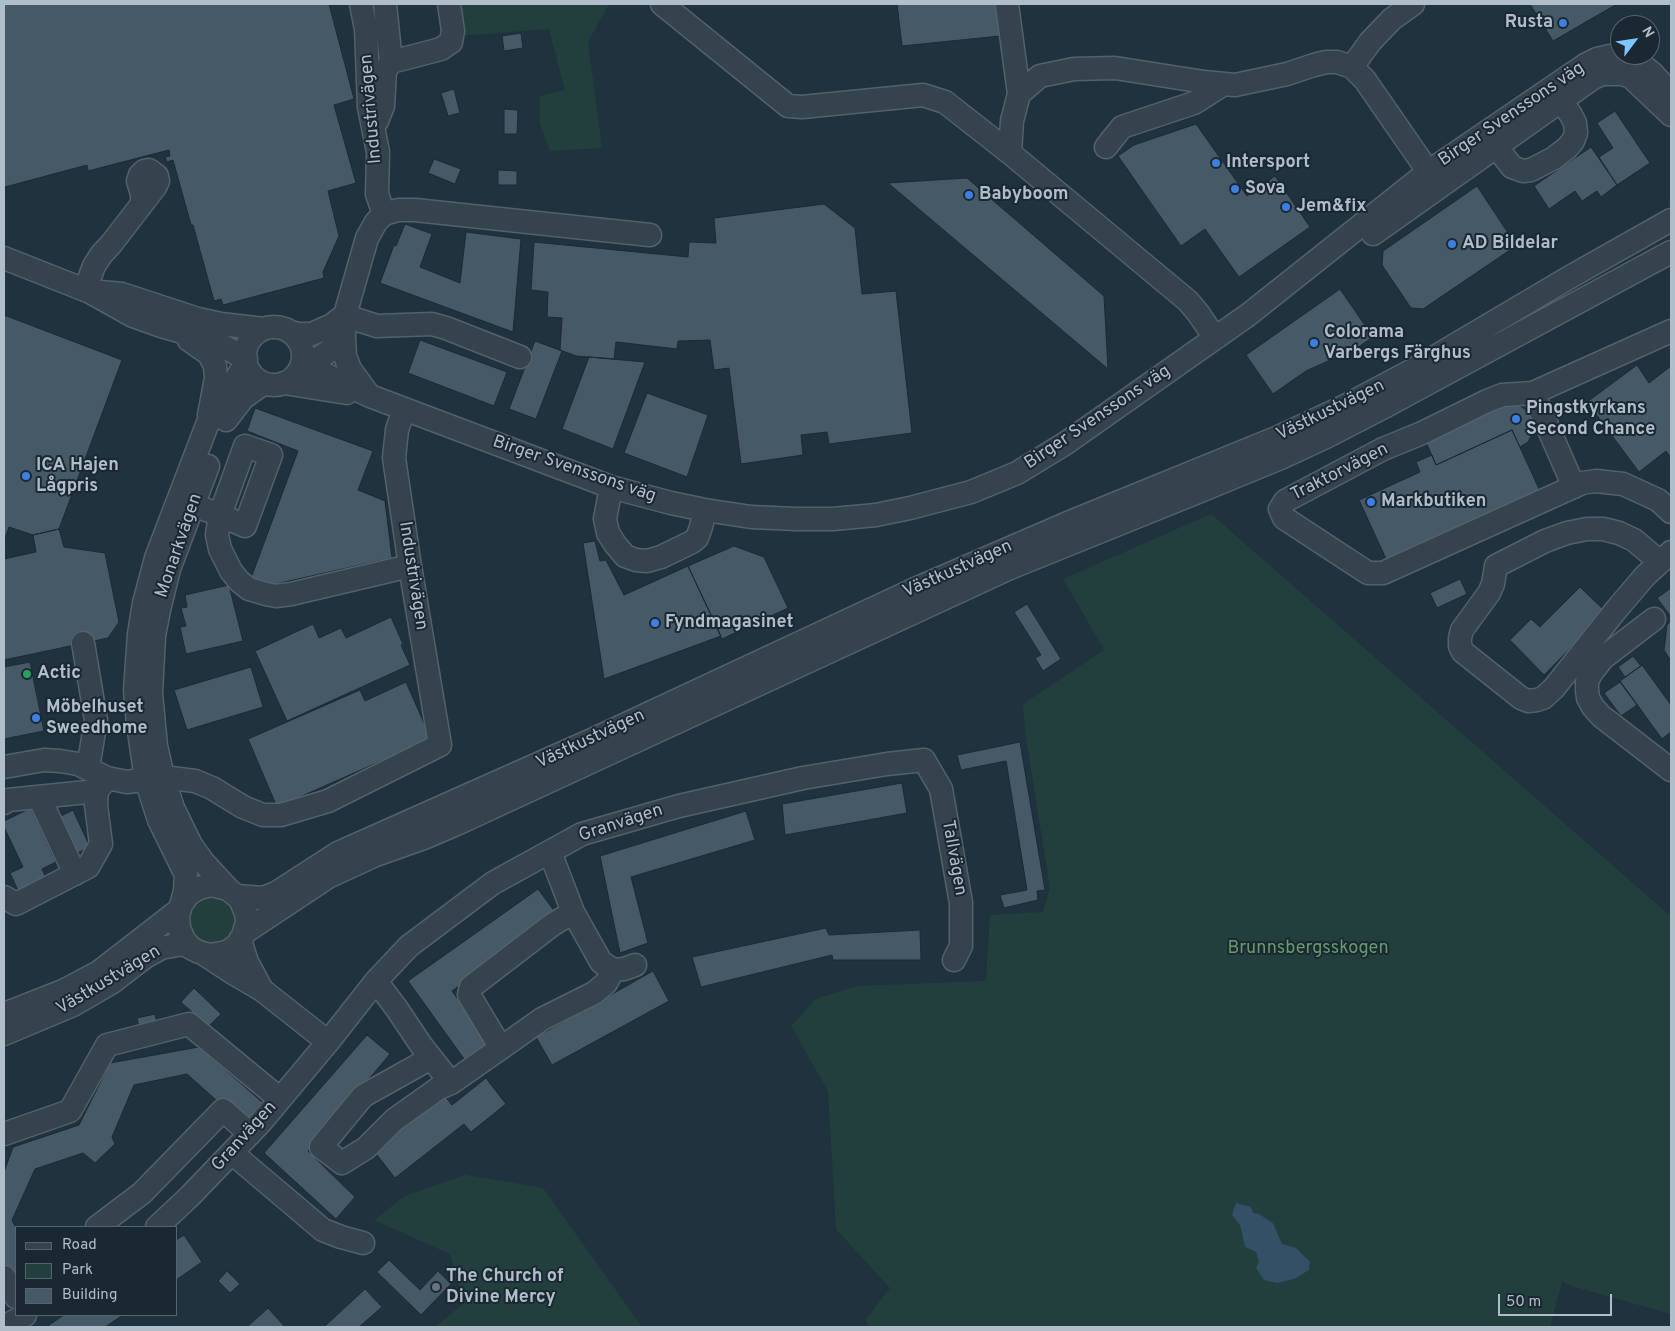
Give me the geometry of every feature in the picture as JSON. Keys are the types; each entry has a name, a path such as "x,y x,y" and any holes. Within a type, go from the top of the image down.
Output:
{"street":[{"name":"Industrivägen","path":"361,4 366,29 369,107 378,152 377,194 384,214"},
{"path":"373,128 383,106 385,71 391,62 385,4"},
{"path":"391,62 441,48 451,42 453,31 450,4"},
{"path":"662,4 788,106 802,107 922,96 945,102 1010,153 1188,301 1215,338"},
{"path":"1008,4 1020,94 1012,121 1010,153"},
{"path":"1020,94 1040,76 1074,69 1115,68 1235,85 1326,62 1337,62 1352,68 1370,42 1392,19 1413,4"},
{"name":"Birger Svenssons väg","path":"302,363 370,396 611,487 705,510 752,517 833,519 876,515 902,510 970,492 1017,473 1066,443 1248,315 1344,255 1434,179 1556,94 1585,65 1597,59 1610,56 1623,57 1639,63 1652,73 1671,94"},
{"name":"Birger Svenssons väg","path":"1352,68 1377,95 1434,179"},
{"name":"Birger Svenssons väg","path":"1556,94 1602,74 1622,74 1641,85 1671,115"},
{"path":"1106,147 1122,126 1194,103 1224,84"},
{"path":"1491,139 1512,167 1523,171 1531,170 1554,158 1567,148 1573,141 1576,133 1575,123 1571,115 1556,94"},
{"path":"87,291 94,266 142,204"},
{"path":"370,396 356,380 350,369 346,356 345,325 367,238 376,222 384,214 398,210 415,210 650,235"},
{"name":"Västkustvägen","path":"232,892 264,898 276,893 338,853 594,739 915,589 1070,522 1235,456 1345,406 1671,220"},
{"name":"Västkustvägen","path":"1641,268 1671,247"},
{"name":"Västkustvägen","path":"243,936 328,877 376,855 459,823 1018,565 1207,489 1318,441 1671,252"},
{"path":"4,258 87,291 133,316 223,346 246,361"},
{"path":"87,291 122,294 198,319 221,324 264,329 278,328 298,334 312,334 332,325 345,325 358,320 377,326 432,324 520,358"},
{"path":"302,363 317,359 328,352 345,325"},
{"path":"264,329 258,332 250,341 246,353 246,361 253,375 274,383 296,375 302,363 302,349 296,337 290,332"},
{"name":"Monarkvägen","path":"173,330 201,347 208,354 215,366 216,378 207,425 186,503"},
{"name":"Traktorvägen","path":"1671,331 1534,392 1502,395 1487,401 1422,433 1383,449 1285,501 1280,509 1284,518 1368,573 1383,573 1582,483 1596,481 1623,484 1658,500 1671,512"},
{"name":"Monarkvägen","path":"207,425 246,361"},
{"name":"Birger Svenssons väg","path":"274,383 370,396"},
{"name":"Monarkvägen","path":"181,907 186,875 159,820 154,779 138,724 135,691 138,634 156,558 186,503 227,419 243,398 274,383"},
{"path":"1534,392 1574,487"},
{"name":"Industrivägen","path":"154,779 195,781 212,788 242,807 263,815 281,816 328,801 440,744 394,458 397,430 404,409"},
{"path":"611,487 605,519 608,533 625,556 636,560 661,557 692,542 697,538 705,510"},
{"path":"186,503 220,515 217,535 220,549 231,571 249,589 266,594 276,596 291,594 410,566"},
{"path":"1603,529 1619,533 1666,557 1645,576 1554,688 1543,698 1528,701 1521,698 1463,652 1460,646 1462,630 1489,593 1493,584 1496,566 1545,541 1566,533 1603,529"},
{"path":"1654,619 1603,658 1592,672 1586,690 1593,707 1601,716 1671,770"},
{"path":"4,897 16,904 88,867 101,844 96,805 96,720 83,643"},
{"path":"4,767 44,760 78,764 97,779"},
{"name":"Granvägen","path":"158,1226 250,1134 328,1042 376,981 409,946 493,883 582,834 679,806 804,778 887,764 924,760"},
{"name":"Tallvägen","path":"924,760 942,789 962,903 961,946 954,960"},
{"path":"4,803 8,800 39,797 97,779 127,782 154,779"},
{"name":"Monarkvägen","path":"154,779 173,808 191,845 204,864 232,892"},
{"path":"39,797 75,874"},
{"path":"550,852 573,912 601,962 612,970 624,969 635,965"},
{"path":"196,949 222,954 232,949 243,936 247,922 246,913 232,892 211,885 199,888 190,894 181,907 179,928 196,949 262,990 328,1042"},
{"name":"Västkustvägen","path":"4,1014 64,991 99,972 181,907"},
{"path":"501,1048 473,1004 469,995 471,987 552,925 573,912"},
{"path":"243,936 247,962 262,990"},
{"name":"Västkustvägen","path":"4,1034 54,1014 88,997 155,951 169,946 196,949"},
{"path":"431,1058 363,1096 321,1147 342,1163 366,1148 394,1120 439,1088 450,1083 542,1020 594,993 606,983 612,970"},
{"path":"376,981 450,1083"},
{"path":"4,1134 70,1111 107,1045 189,1024 280,1098"},
{"path":"98,1226 142,1193 222,1110 250,1134"},
{"path":"232,1153 323,1230 341,1237 363,1242"},
{"path":"4,1277 15,1295"},
{"path":"4,1327 23,1316"}],"green space":[{"path":"454,4 609,4 588,42 602,148 550,151 540,124 540,96 565,90 549,29 459,36"},
{"name":"Brunnsbergsskogen","path":"1211,514 1668,914 1671,910 1671,1314 1575,1287 1562,1281 1550,1327 869,1327 866,1319 890,1288 836,1229 828,1091 791,1026 816,999 857,986 986,981 990,915 1043,912 1050,888 1026,738 1023,704 1104,650 1063,579","holes":["1273,1223 1294,1279 1286,1280 1259,1262 1256,1252 1245,1247 1240,1225"]},
{"path":"220,893 240,915 233,938 210,946 191,936 188,908 192,901"},
{"path":"465,1175 543,1188 642,1327 435,1327 464,1303 450,1254 374,1220 405,1196"}],"water":[{"path":"1236,1203 1251,1207 1253,1213 1259,1214 1273,1223 1282,1244 1296,1248 1310,1262 1309,1270 1294,1279 1277,1283 1264,1280 1256,1268 1259,1262 1256,1252 1245,1247 1240,1225 1232,1215"}],"building":[{"path":"4,4 329,4 354,99 334,105 356,183 328,191 339,236 323,272 324,278 223,305 221,299 214,301 173,160 167,162 165,157 170,156 169,150 88,171 87,165 5,187 6,192 4,193"},
{"path":"897,4 997,4 1000,36 902,46"},
{"name":"Rusta","path":"1530,4 1617,4 1553,41"},
{"path":"521,33 523,48 504,51 502,36"},
{"path":"454,89 460,113 448,116 441,93"},
{"path":"504,109 518,110 517,134 504,134"},
{"path":"1615,111 1650,163 1617,185 1599,157 1613,148 1597,123"},
{"path":"1196,124 1247,196 1275,176 1310,227 1239,277 1205,229 1181,246 1118,156 1134,145"},
{"path":"1591,147 1617,185 1601,197 1597,191 1582,201 1575,191 1549,209 1534,186"},
{"path":"434,159 461,169 455,184 428,173"},
{"path":"498,170 517,171 517,185 498,185"},
{"path":"967,178 1104,296 1108,369 888,183"},
{"name":"AD Bildelar","path":"1477,186 1512,239 1510,250 1423,309 1411,308 1382,265 1383,251"},
{"path":"824,204 855,228 862,294 896,291 912,433 829,444 827,432 801,435 803,455 741,464 729,368 714,370 710,340 678,341 677,349 616,342 614,359 576,356 560,350 562,318 547,317 548,292 531,290 534,242 688,257 689,242 716,243 714,218"},
{"path":"405,224 432,234 420,267 460,283 466,232 521,239 513,332 380,283 394,245 396,246"},
{"name":"Colorama Varbergs Färghus","path":"1340,289 1373,337 1357,348 1306,371 1273,394 1246,355"},
{"path":"4,315 122,360 59,529 33,535 9,527 4,541"},
{"path":"420,340 507,372 494,406 408,373"},
{"path":"535,341 562,351 536,419 509,409"},
{"path":"589,357 645,362 613,449 562,429"},
{"path":"1637,365 1649,383 1671,366 1671,458 1666,451 1639,472 1587,402"},
{"path":"647,393 708,415 687,477 624,453"},
{"path":"1501,405 1519,405 1532,417 1534,426 1528,442 1520,447 1512,430 1436,465 1425,440"},
{"path":"255,408 373,451 358,490 385,501 392,558 271,585 251,578 298,451 247,431"},
{"path":"1512,430 1540,491 1387,561 1359,500 1420,472 1416,462 1432,455 1436,465"},
{"path":"59,529 64,547 105,553 119,622 108,638 4,660 4,559 36,552 33,535"},
{"name":"Fyndmagasinet","path":"595,541 600,561 606,560 624,595 688,566 721,636 604,679 583,543"},
{"path":"734,546 764,557 788,608 722,639 688,566"},
{"path":"1460,579 1467,594 1437,608 1430,593"},
{"path":"229,585 243,641 186,654 180,627 186,626 181,608 187,607 185,595"},
{"path":"1580,587 1606,612 1544,675 1510,640 1531,619 1540,627"},
{"path":"1671,588 1671,617 1657,598"},
{"path":"1027,604 1061,659 1043,671 1035,658 1041,655 1014,612"},
{"path":"391,617 410,665 287,721 255,651 313,624 319,638 341,628 346,638"},
{"path":"1671,621 1671,661 1664,650 1667,625"},
{"path":"1633,656 1641,666 1625,677 1618,667"},
{"path":"30,662 44,731 4,739 4,667"},
{"path":"1642,665 1671,705 1671,732 1662,739 1620,681"},
{"path":"251,667 263,707 187,730 174,690"},
{"path":"406,682 431,739 277,807 248,739 360,690 365,701"},
{"path":"1620,682 1637,705 1621,716 1604,693"},
{"path":"1020,742 1045,890 1037,891 1038,900 1004,908 1000,895 1027,890 1006,761 961,770 957,755"},
{"path":"902,783 907,813 785,835 782,804"},
{"path":"31,808 56,862 42,869 48,882 20,895 10,873 23,867 4,827 4,821"},
{"path":"73,810 90,847 73,855 55,819"},
{"path":"746,811 755,840 631,877 648,943 620,953 600,856"},
{"path":"538,889 558,916 452,991 491,1046 467,1063 408,981"},
{"path":"826,928 829,935 920,930 921,960 833,960 832,955 701,987 692,957"},
{"path":"653,971 669,1001 552,1065 536,1037"},
{"path":"194,988 221,1014 208,1027 181,1002"},
{"path":"155,1014 158,1028 140,1032 137,1018"},
{"path":"367,1035 390,1054 308,1151 355,1197 336,1219 264,1153"},
{"path":"199,1047 262,1102 244,1125 187,1074 134,1085 112,1137 115,1144 95,1163 83,1153 35,1169 12,1220 15,1226 15,1285 4,1266 4,1172 13,1147 79,1125 110,1063"},
{"path":"486,1078 506,1104 471,1132 464,1124 395,1178 373,1150 443,1094 452,1105"},
{"path":"184,1235 202,1262 178,1279 178,1239"},
{"name":"The Church of Divine Mercy","path":"389,1260 420,1290 438,1271 451,1284 421,1315 377,1272"},
{"path":"227,1271 240,1284 230,1293 218,1281"},
{"path":"365,1289 382,1307 359,1327 324,1327"},
{"path":"268,1308 285,1327 247,1327"},
{"path":"62,1316 122,1316 105,1327 46,1327"}],"place":[{"name":"Rusta","path":"1563,23"},
{"name":"Intersport","path":"1216,163"},
{"name":"Sova","path":"1235,189"},
{"name":"Babyboom","path":"969,195"},
{"name":"Jem&fix","path":"1286,207"},
{"name":"AD Bildelar","path":"1452,244"},
{"name":"Colorama Varbergs Färghus","path":"1314,343"},
{"name":"Pingstkyrkans Second Chance","path":"1516,419"},
{"name":"ICA Hajen Lågpris","path":"26,476"},
{"name":"Markbutiken","path":"1371,502"},
{"name":"Fyndmagasinet","path":"655,623"},
{"name":"Actic","path":"27,674"},
{"name":"Möbelhuset Sweedhome","path":"36,718"},
{"name":"The Church of Divine Mercy","path":"436,1287"}]}
